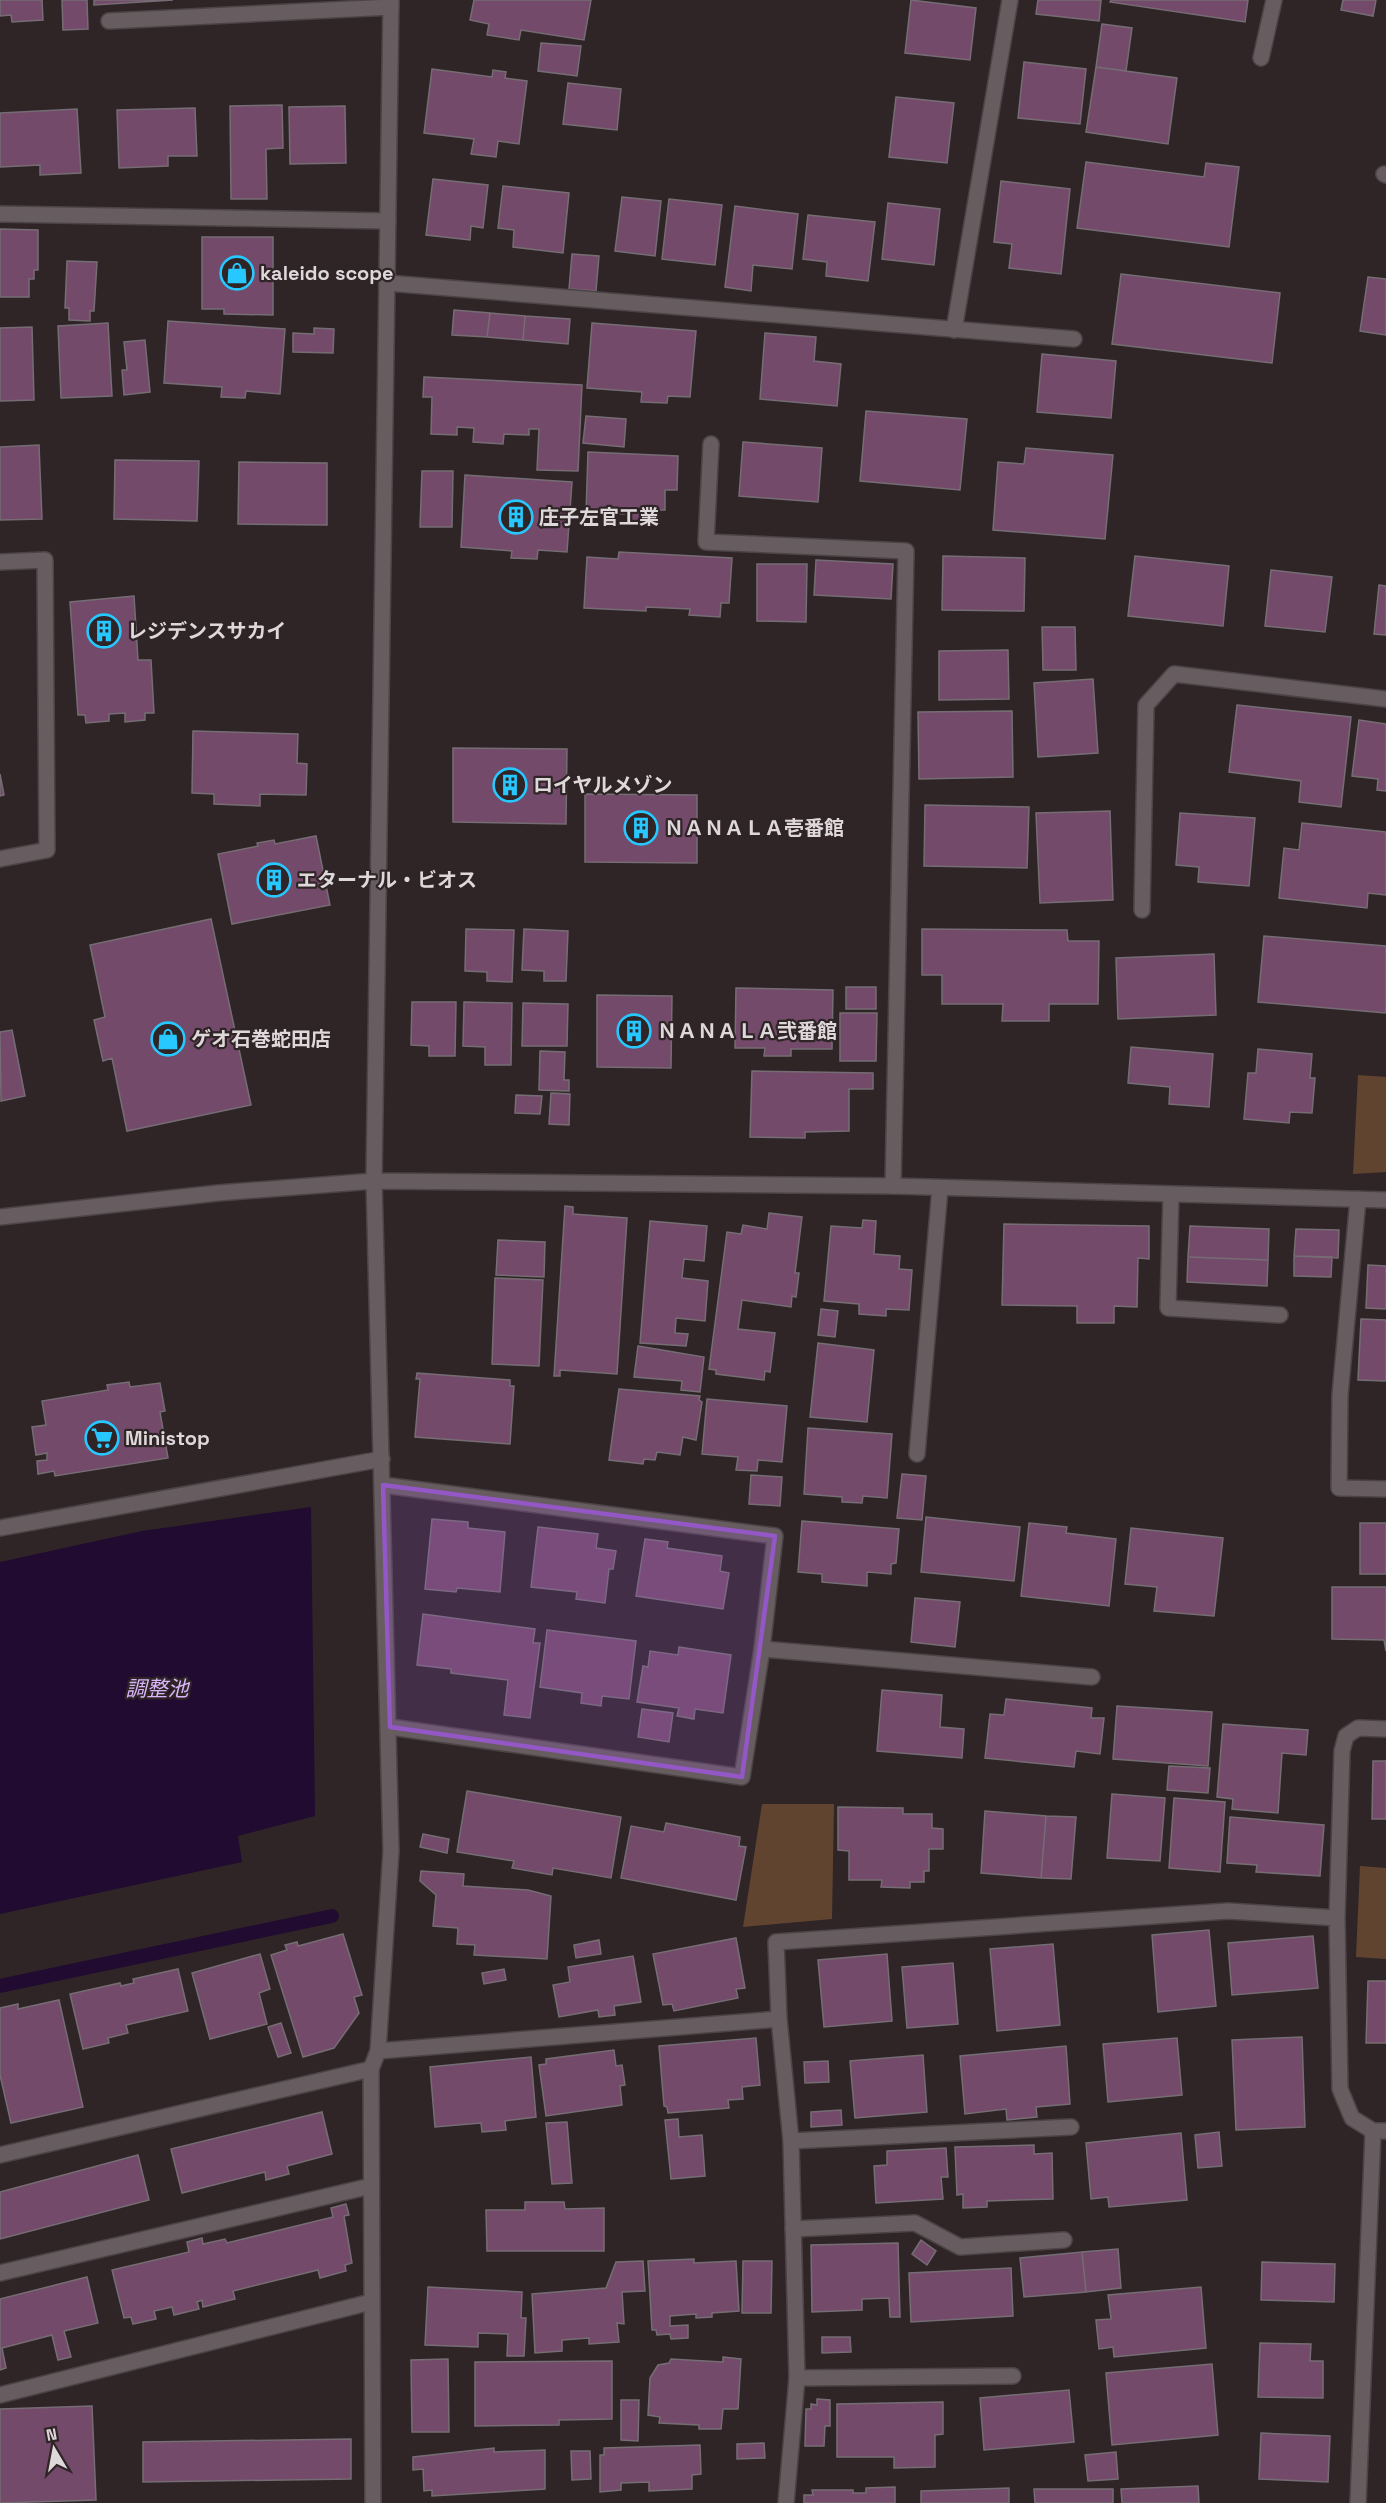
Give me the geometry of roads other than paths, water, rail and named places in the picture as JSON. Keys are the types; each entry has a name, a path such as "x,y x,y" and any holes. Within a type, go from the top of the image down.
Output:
{"street":[{"path":"954,330 1010,0"},
{"path":"1261,58 1274,0"},
{"path":"110,21 391,3 374,1181 390,1727 391,1851 378,2051 371,2068 373,2503"},
{"path":"0,213 388,221"},
{"path":"387,283 1074,339"},
{"path":"711,444 706,542 906,551 893,1186"},
{"path":"0,562 45,560 47,838 47,850 0,859"},
{"path":"1142,910 1146,705 1174,674 1386,699"},
{"path":"0,1217 218,1193 374,1181 893,1186 1386,1200"},
{"path":"918,1454 940,1188"},
{"path":"1171,1194 1168,1308 1280,1315"},
{"path":"1358,1199 1340,1395 1339,1488 1386,1489"},
{"path":"0,1528 382,1460"},
{"path":"383,1485 775,1536 762,1649 742,1777 390,1727"},
{"path":"762,1649 1092,1677"},
{"path":"1358,2503 1379,2131 1352,2118 1340,2089 1337,1918 1342,1751 1346,1736 1358,1728 1386,1729"},
{"path":"786,2503 797,2378 791,2141 779,2019 776,1942 1228,1911 1337,1918"},
{"path":"378,2051 779,2019"},
{"path":"0,2156 371,2068"},
{"path":"791,2141 1071,2127"},
{"path":"0,2273 371,2186"},
{"path":"793,2229 915,2223 960,2247 1064,2240"},
{"path":"0,2395 371,2302"},
{"path":"797,2378 1012,2376"}],"water":[{"name":"調整池","path":"311,1507 315,1816 238,1836 242,1862 0,1914 0,1562 142,1531"}],"waterway":[{"path":"0,1986 332,1916"}],"place":[{"name":"kaleido scope","path":"237,273"},
{"name":"庄子左官工業","path":"516,517"},
{"name":"レジデンスサカイ","path":"104,631"},
{"name":"ロイヤルメゾン","path":"510,785"},
{"name":"ＮＡＮＡＬＡ壱番館","path":"641,828"},
{"name":"エターナル・ビオス","path":"274,880"},
{"name":"ＮＡＮＡＬＡ弐番館","path":"634,1031"},
{"name":"ゲオ石巻蛇田店","path":"168,1039"},
{"name":"Ministop","path":"102,1438"}]}
